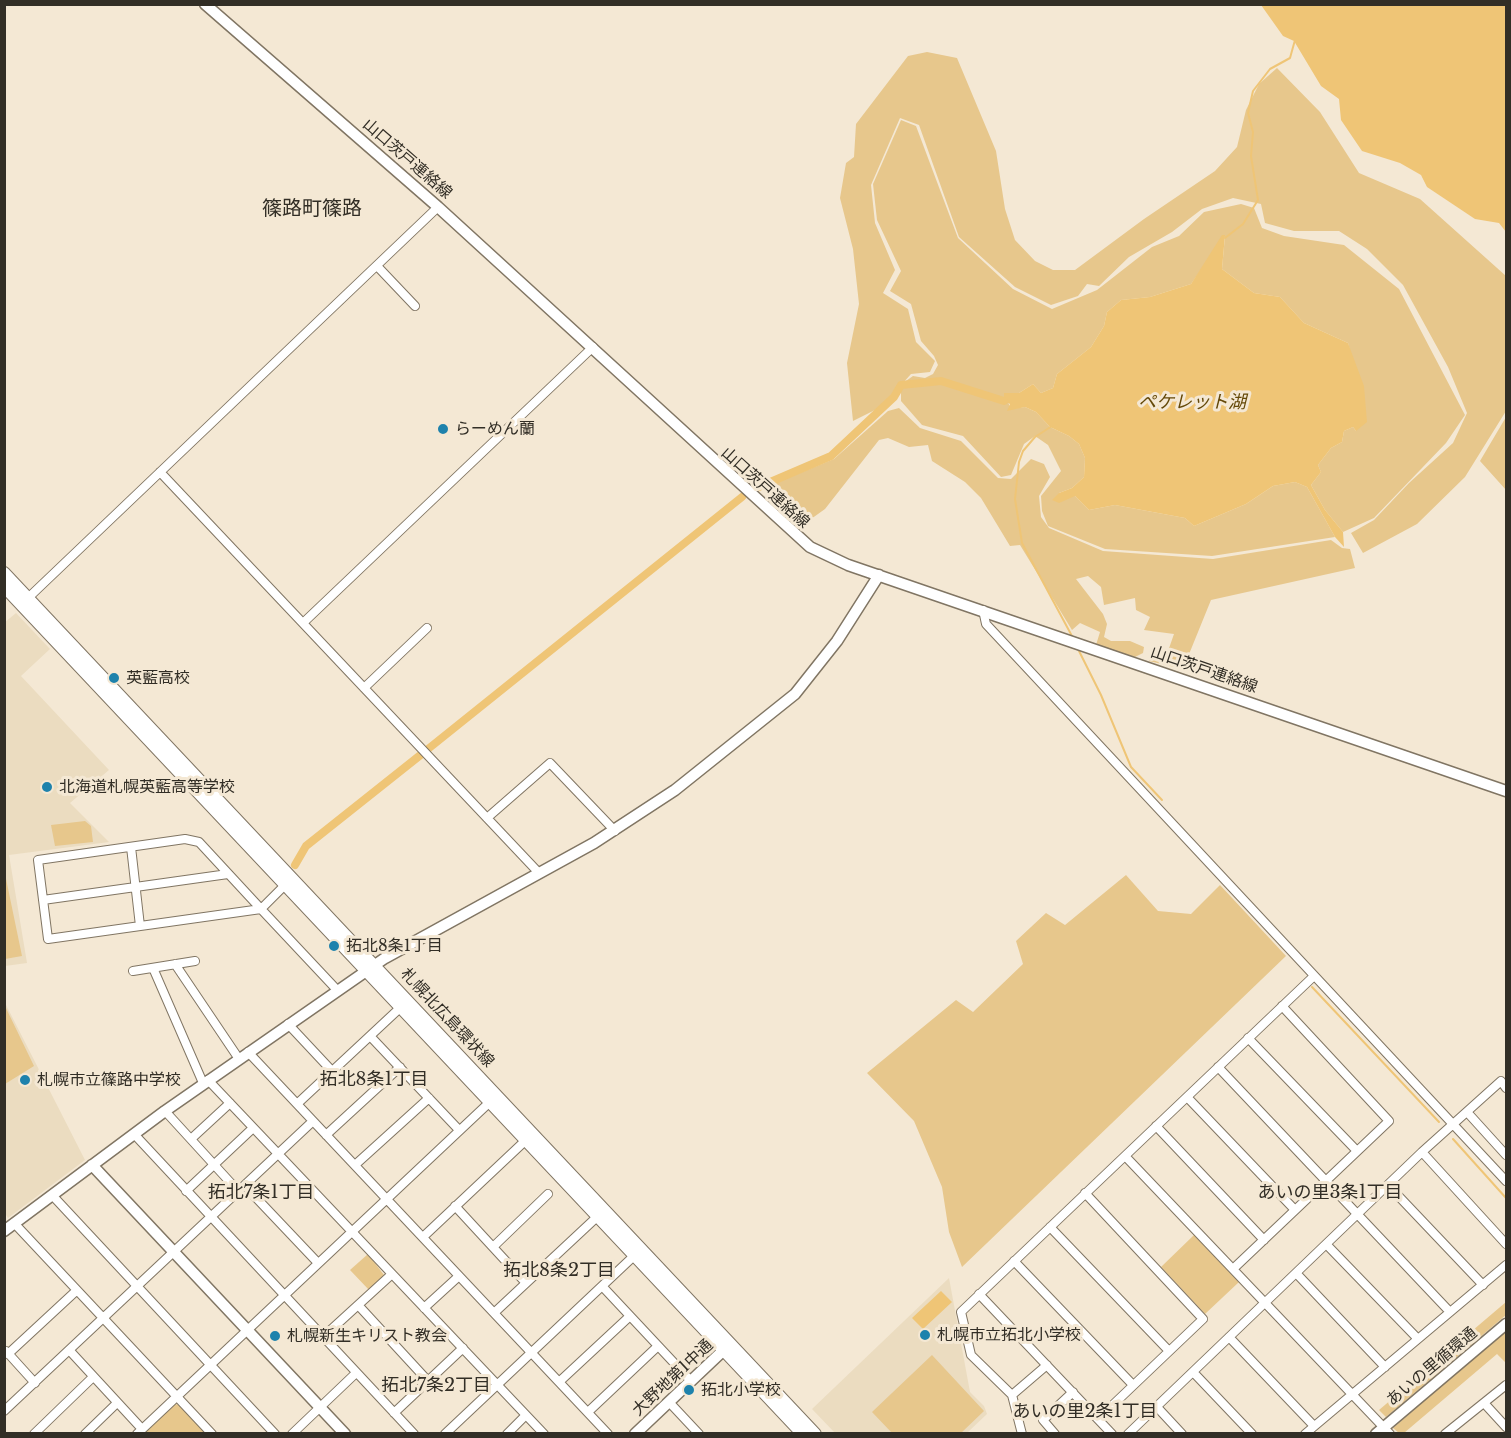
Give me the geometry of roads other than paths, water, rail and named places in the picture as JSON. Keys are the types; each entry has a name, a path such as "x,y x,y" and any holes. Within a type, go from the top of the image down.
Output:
{"main road":[{"name":"札幌北広島環状線","path":"4,573 638,1252 815,1434"},
{"name":"札幌北広島環状線","path":"4,586 286,884 371,968 401,1007 494,1098 526,1140 598,1216 638,1252"},
{"name":"札幌北広島環状線","path":"727,1346 803,1434"}],"street":[{"name":"山口茨戸連絡線","path":"205,4 438,207 593,347 799,539 848,565 1506,791"},
{"path":"28,598 438,207"},
{"path":"377,266 415,306"},
{"path":"303,623 593,347"},
{"path":"160,472 539,873"},
{"path":"4,1231 243,1055 404,946 615,831 675,790 795,694 837,641 879,575"},
{"path":"983,610 986,624 1506,1181"},
{"path":"364,688 427,628"},
{"path":"488,818 550,763 615,831"},
{"path":"286,884 261,909 48,939 38,860 185,839 199,842 228,874 261,909 338,991"},
{"path":"131,847 140,926"},
{"path":"43,900 228,874"},
{"path":"133,971 195,961"},
{"path":"175,964 243,1055 314,1121 608,1434"},
{"path":"153,968 206,1082 230,1103 544,1434"},
{"path":"1022,1434 1012,1395 971,1355 961,1312 1314,976"},
{"path":"1233,1269 1389,1121 1282,1006"},
{"path":"297,1104 401,1007"},
{"path":"288,1024 332,1071"},
{"path":"370,1036 459,1130"},
{"path":"1248,1038 1357,1151"},
{"path":"326,1135 400,1067"},
{"path":"1218,1067 1450,1312"},
{"path":"1128,1434 1422,1152 1501,1082 1506,1088"},
{"path":"1187,1097 1295,1210"},
{"path":"356,1166 429,1098"},
{"path":"70,1351 139,1431 494,1098"},
{"path":"191,1139 230,1103"},
{"path":"165,1111 214,1165 318,1263"},
{"path":"1467,1112 1506,1155"},
{"path":"5,1411 314,1121"},
{"path":"1156,1126 1264,1240"},
{"path":"186,1191 253,1128"},
{"path":"134,1134 414,1434"},
{"path":"423,1237 526,1140"},
{"path":"1422,1152 1506,1244"},
{"path":"1125,1156 1352,1394 1383,1431"},
{"path":"92,1165 345,1434"},
{"path":"1388,1185 1483,1285"},
{"path":"1085,1193 1203,1319 1098,1419"},
{"path":"493,1247 548,1194"},
{"path":"51,1195 275,1434"},
{"path":"455,1206 526,1282"},
{"path":"494,1312 598,1216"},
{"path":"14,1223 212,1434"},
{"path":"1050,1227 1168,1351"},
{"path":"1326,1244 1418,1339"},
{"path":"445,1434 638,1252"},
{"path":"1014,1261 1133,1385"},
{"path":"1305,1434 1506,1265"},
{"path":"1296,1273 1385,1367"},
{"path":"323,1337 392,1274"},
{"path":"424,1308 459,1276"},
{"path":"602,1286 691,1381"},
{"path":"35,1383 6,1352 76,1291"},
{"path":"979,1294 1112,1434"},
{"path":"358,1305 428,1381"},
{"path":"559,1382 630,1316"},
{"name":"あいの里循環通","path":"1383,1431 1506,1324"},
{"path":"1229,1337 1314,1426"},
{"path":"588,1412 658,1346"},
{"name":"大野地第1中通","path":"635,1434 727,1346"},
{"path":"394,1413 463,1348"},
{"path":"1012,1395 1047,1365"},
{"path":"1193,1372 1252,1434"},
{"path":"292,1434 356,1373"},
{"path":"34,1434 93,1377"},
{"path":"1449,1432 1506,1385"},
{"path":"1056,1434 1043,1420 1073,1392"},
{"path":"669,1402 699,1434"},
{"path":"85,1434 117,1403"},
{"path":"1484,1403 1506,1427"},
{"path":"1156,1406 1182,1434"},
{"path":"507,1434 526,1415"}],"water":[{"path":"1261,5 1506,5 1506,232 1499,223 1475,219 1427,187 1421,175 1400,163 1362,151 1341,120 1339,99 1321,86 1294,41 1283,36"},
{"name":"ペケレット湖","path":"1222,235 1225,235 1222,269 1254,293 1280,297 1304,323 1348,343 1364,386 1367,422 1356,431 1353,427 1344,431 1342,442 1331,448 1318,465 1321,472 1311,485 1325,510 1343,532 1344,547 1335,537 1307,487 1295,482 1273,486 1246,504 1194,526 1185,518 1115,505 1089,510 1075,496 1059,503 1052,500 1059,493 1072,488 1084,477 1085,458 1079,444 1069,436 1050,427 1036,412 1025,407 1007,411 1010,404 1004,401 1004,393 1019,393 1033,384 1041,393 1053,388 1057,374 1091,347 1104,326 1107,312 1121,300 1150,297 1191,284"},
{"path":"941,1291 952,1302 923,1329 912,1318"}],"waterway":[{"path":"1225,238 1243,224 1258,200 1251,156 1253,132 1248,113 1253,91 1270,69 1290,58 1295,40"},
{"path":"754,489 831,456 894,397 901,385 941,381 1004,401"},
{"path":"1052,426 1035,437 1023,451 1019,462 1015,499 1022,543 1073,638"},
{"path":"428,749 742,497"},
{"path":"1078,649 1101,695 1131,767 1162,800"},
{"path":"295,865 306,846 423,753"},
{"path":"1312,987 1439,1122"},
{"path":"1453,1139 1506,1198"}],"place":[{"name":"らーめん蘭","path":"443,429"},
{"name":"英藍高校","path":"114,678"},
{"name":"北海道札幌英藍高等学校","path":"47,787"},
{"name":"拓北8条1丁目","path":"334,946"},
{"name":"札幌市立篠路中学校","path":"25,1080"},
{"name":"札幌市立拓北小学校","path":"925,1335"},
{"name":"札幌新生キリスト教会","path":"275,1336"},
{"name":"拓北小学校","path":"689,1390"}],"district":[{"name":"篠路町篠路","path":"312,209"},
{"name":"拓北8条1丁目","path":"374,1080"},
{"name":"拓北7条1丁目","path":"261,1193"},
{"name":"あいの里3条1丁目","path":"1330,1193"},
{"name":"拓北8条2丁目","path":"559,1271"},
{"name":"拓北7条2丁目","path":"436,1386"},
{"name":"あいの里2条1丁目","path":"1085,1412"}]}
